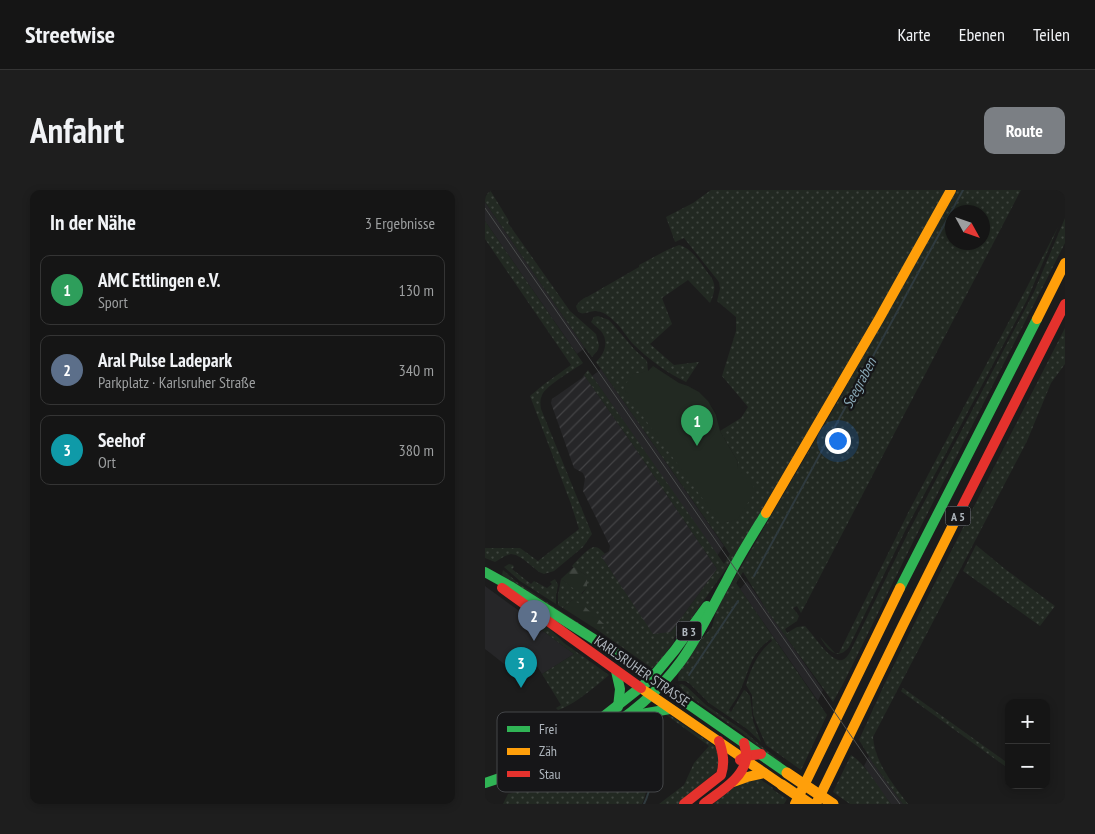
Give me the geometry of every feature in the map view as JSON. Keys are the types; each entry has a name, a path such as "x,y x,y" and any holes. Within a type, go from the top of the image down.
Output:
{"main road":[{"name":"B 3","path":"611,712 641,688 656,682 675,668 697,636 725,582 951,190"},
{"name":"A 5","path":"795,804 885,619 1065,263"},
{"name":"A 5","path":"816,804 1065,304"},
{"name":"KARLSRUHER STRASSE","path":"488,573 498,586 616,671 810,804"},
{"name":"KARLSRUHER STRASSE","path":"488,573 622,657 833,804"},
{"name":"B 3","path":"633,712 651,696 656,682 685,637 725,582"},
{"path":"675,668 676,687 682,700"},
{"path":"616,671 621,694 618,707"},
{"path":"648,712 670,708"},
{"path":"719,741 723,758 721,775"},
{"path":"704,804 731,783 739,773 745,758 744,743"},
{"path":"684,804 745,758 761,754"},
{"path":"731,783 764,773"},
{"name":"B 3","path":"485,783 497,779"}],"shaded area":[{"path":"485,202 585,348 577,354 485,221"},
{"path":"601,369 724,546 717,556 592,376"},
{"path":"584,375 717,569 671,632 653,635 601,556 609,551 610,546 583,491 585,478 583,473 574,468 551,403 552,399"},
{"path":"747,581 823,690 818,701 740,589"},
{"path":"485,586 574,654 542,674 535,663 520,672 514,663 508,667 485,649"},
{"path":"869,756 903,804 891,804 880,790 864,766"}],"green space":[{"path":"485,190 490,190 509,221 508,223 570,311 596,334 599,345 598,350 592,357 485,202"},
{"path":"711,190 946,190 908,259 735,556 681,633 677,634 674,642 652,668 599,631 603,623 572,600 563,608 558,605 561,579 582,594 587,587 587,576 572,566 592,547 599,548 605,554 601,556 653,634 671,632 717,569 584,375 588,370 724,564 730,554 596,362 604,351 605,339 601,331 591,322 594,317 598,316 609,320 647,361 648,371 738,518 742,510 738,462 720,431 741,418 748,407 722,376 736,331 736,317 717,301 720,289 719,282 684,238 675,242 666,217 693,203"},
{"path":"957,190 1021,190 990,250 990,205 949,205"},
{"path":"945,211 945,250 990,250 801,613 797,606 793,608 799,616 797,621 785,629 787,633 797,627 805,626 833,657 838,660 846,658 908,533 1034,292 1065,218 1065,243 833,702 768,612 743,572 736,583 827,715 801,770 766,745 753,714 752,695 746,685 750,672 763,650 772,641 771,639 754,657 743,685 729,710 731,712 744,690 746,691 750,696 753,721 761,742 747,729 709,703 690,684 685,681 678,681 679,669 712,627 717,608 834,408"},
{"path":"485,221 583,363 546,389 541,397 540,405 592,534 583,547 554,571 544,574 516,555 505,556 495,562 485,558 485,548 520,548 538,561 579,529 530,396 571,365 485,239"},
{"path":"1058,227 1027,300 906,529 849,647 845,651 840,653 836,654 826,646 820,637 835,653 839,653 909,511"},
{"path":"679,245 689,250 701,263 711,277 714,284 714,293 710,303 688,280 662,298 672,324 650,344 674,365 699,362 686,382 665,370 644,354 608,316 598,311 581,313 577,310 576,306 586,297 639,267 639,265"},
{"path":"1065,328 1065,364 1051,383 1027,441 873,737 874,747 881,764 908,804 903,804 859,740 919,614"},
{"path":"653,366 679,383 699,392 708,401 716,415 720,431 738,462 737,467 756,490 738,519 721,524 626,393 624,386 633,374 648,371"},
{"path":"976,545 1055,606 1040,626 963,571"},
{"path":"509,564 513,565 512,569 531,584 534,581 547,588 552,584 550,582 555,579 558,585 556,604 520,581 504,567"},
{"path":"574,567 587,576 587,587 581,594 561,579"},
{"path":"503,570 518,583 647,668 642,668 511,583 502,575"},
{"path":"572,600 584,606 604,624 599,631 563,608"},
{"path":"545,625 564,643 609,675 578,700 558,710 556,708 561,705 542,674 574,654 539,628"},
{"path":"682,684 706,705 744,731 782,762 686,694 679,685"},
{"path":"903,688 1005,761 1005,766 902,692"},
{"path":"665,714 671,716 716,747 720,768 679,804 659,804 684,785 694,763 709,746"},
{"path":"851,755 867,771 891,804 850,804 833,792"},
{"path":"760,779 787,799 784,804 713,804 742,781"},
{"path":"516,792 646,792 642,804 503,804 508,794"}],"waterway":[{"name":"Seegraben","path":"754,576 963,190"},
{"name":"Seegraben","path":"689,675 738,601"},
{"name":"Seegraben","path":"644,804 648,792"}],"tram line":[{"path":"485,208 900,804"}],"traffic: fast":[{"path":"900,588 1037,319"},
{"path":"631,712 662,684 694,642 735,564 766,513"},
{"path":"485,572 622,657 651,679"},
{"path":"609,712 651,679 707,606"},
{"path":"616,671 620,689 618,707"},
{"path":"655,681 787,773"},
{"path":"653,712 670,709"},
{"path":"485,783 497,779"}],"traffic: slow":[{"path":"766,513 879,319 951,190"},
{"path":"1037,319 1065,263"},
{"path":"816,804 961,509"},
{"path":"795,804 900,588"},
{"path":"645,691 782,785"},
{"path":"733,782 764,773"},
{"path":"787,773 833,804"},
{"path":"782,785 810,804"}],"traffic: jam":[{"path":"961,509 1065,304"},
{"path":"502,588 641,688"},
{"path":"684,804 721,775 723,758 719,741"},
{"path":"704,804 740,773 746,759 744,743"},
{"path":"740,760 746,756 761,754"}],"place":[{"name":"AMC Ettlingen e.V.","path":"697,446"},
{"name":"Aral Pulse Ladepark","path":"534,641"},
{"name":"Seehof","path":"521,688"}]}
